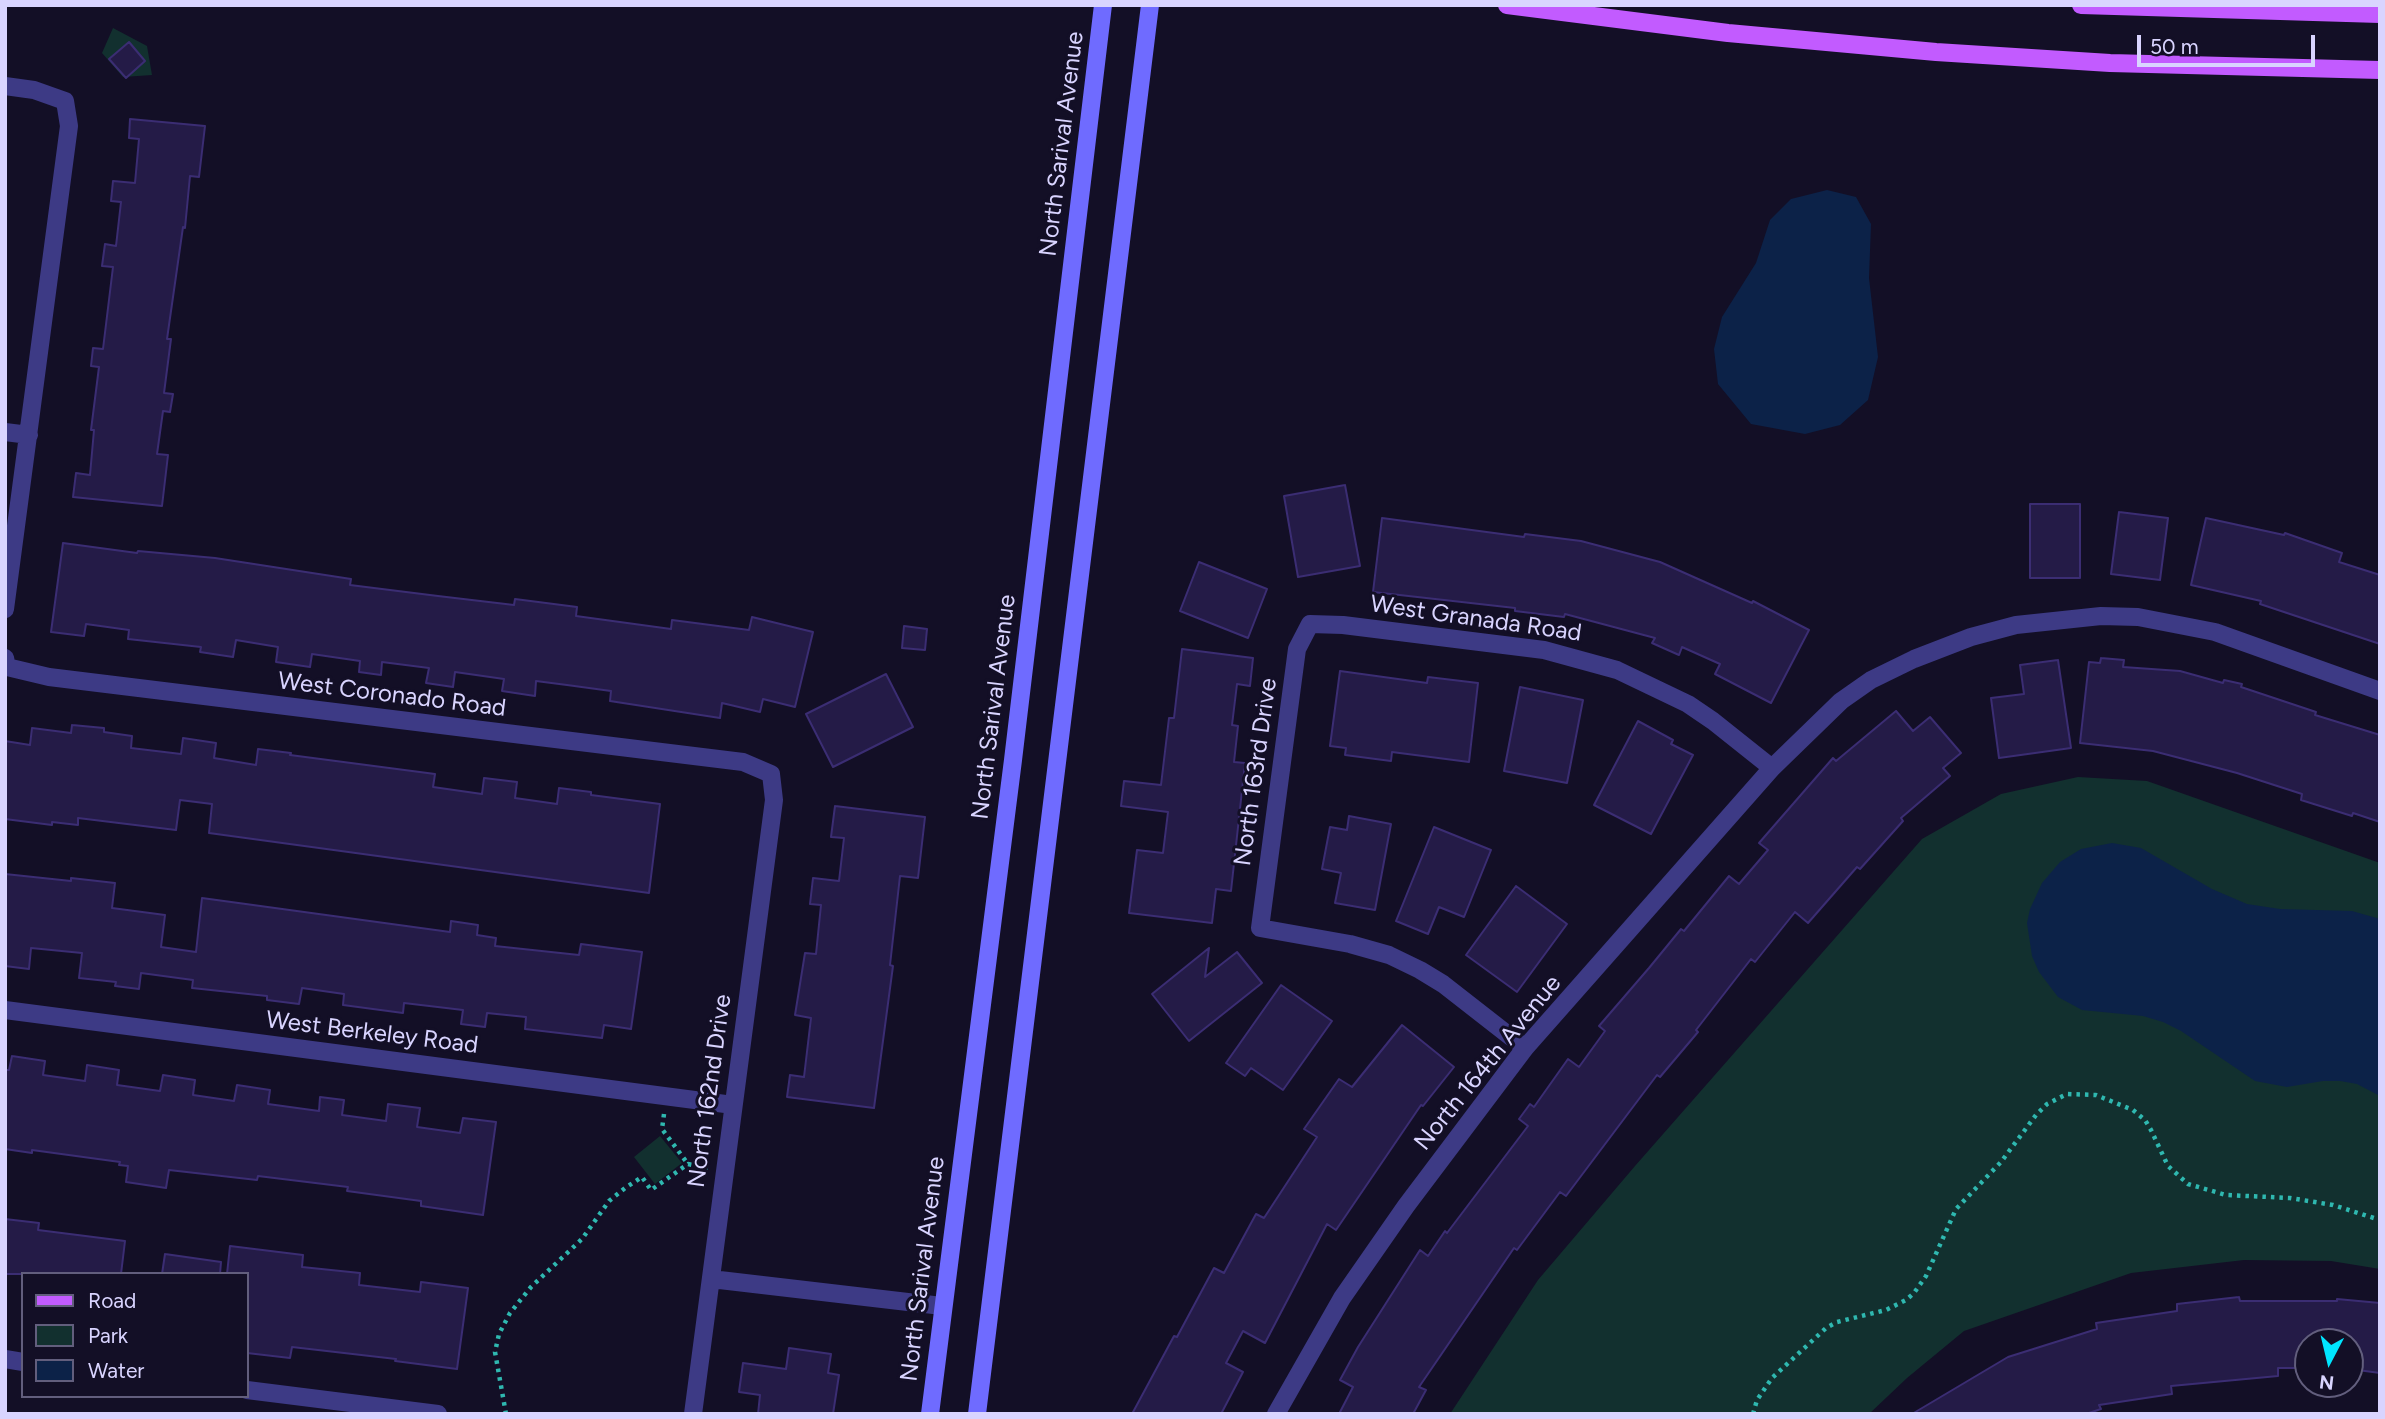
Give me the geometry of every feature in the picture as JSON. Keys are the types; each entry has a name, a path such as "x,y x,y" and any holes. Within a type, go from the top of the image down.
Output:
{"main road":[{"name":"North Sarival Avenue","path":"930,1414 1015,746 1103,5"},
{"path":"977,1414 1150,5"},
{"path":"1507,5 1773,38 1936,52 2110,63 2380,70"},
{"path":"2081,5 2380,14"}],"street":[{"path":"5,86 34,90 65,101 69,127 5,609"},
{"path":"5,432 29,435"},
{"path":"1772,768 1841,701 1871,680 1914,659 1971,637 2016,625 2101,616 2138,617 2214,632 2380,691"},
{"name":"West Granada Road","path":"1310,624 1343,625 1544,650 1617,670 1654,685 1688,704 1772,768"},
{"name":"North 163rd Drive","path":"1310,624 1297,649 1260,928 1350,944 1389,955 1443,984 1525,1048"},
{"name":"West Coronado Road","path":"6,662 49,677 743,762 771,774"},
{"name":"North 164th Avenue","path":"1276,1414 1342,1298 1406,1206 1525,1048 1772,768"},
{"name":"North 162nd Drive","path":"693,1414 774,800 771,774"},
{"name":"West Berkeley Road","path":"5,1010 733,1105"},
{"path":"711,1279 942,1306"},
{"path":"248,1390 438,1414"}],"path":[{"path":"1753,1414 1757,1400 1772,1378 1826,1328 1837,1322 1897,1305 1914,1293 1926,1276 1956,1209 2000,1162 2036,1115 2047,1104 2067,1094 2096,1095 2133,1110 2145,1120 2168,1166 2188,1184 2226,1195 2322,1203 2380,1220"},
{"path":"666,1096 662,1129 688,1164 724,1171"},
{"path":"506,1414 495,1352 499,1334 510,1313 531,1287 582,1239 598,1214 617,1194 642,1177 652,1190 688,1164"}],"green space":[{"path":"113,28 147,46 152,75 123,77 102,53"},
{"path":"2078,777 2147,781 2380,863 2380,1269 2331,1261 2244,1260 2131,1273 1964,1331 1907,1378 1869,1414 1450,1414 1538,1280 1922,839 2001,794"},
{"path":"660,1136 682,1163 655,1184 634,1157"}],"water":[{"path":"1827,190 1856,197 1871,224 1869,278 1878,357 1868,400 1840,425 1805,434 1751,424 1718,384 1714,349 1722,317 1756,263 1770,220 1791,199"},
{"path":"2112,843 2141,848 2212,889 2247,904 2280,909 2352,911 2380,919 2380,1096 2357,1084 2340,1081 2287,1087 2255,1081 2181,1031 2163,1022 2143,1016 2082,1010 2058,997 2039,972 2032,956 2027,923 2030,909 2042,883 2060,862 2081,849"}],"building":[{"path":"129,42 145,61 126,78 109,59"},
{"path":"130,119 205,126 199,177 190,176 185,228 183,227 167,339 171,339 164,393 173,394 170,412 163,411 157,454 168,455 162,506 73,497 76,473 90,475 94,430 91,430 99,367 91,366 93,348 103,349 113,267 102,266 105,244 116,246 121,202 111,201 113,181 135,183 139,139 129,138"},
{"path":"1345,485 1360,566 1298,577 1284,496"},
{"path":"2030,504 2080,504 2080,578 2030,578"},
{"path":"2119,512 2168,518 2160,580 2111,574"},
{"path":"1382,518 1524,537 1525,534 1581,541 1660,562 1752,603 1753,601 1809,630 1771,703 1715,674 1720,664 1682,647 1679,655 1652,643 1655,638 1565,614 1564,617 1515,611 1515,608 1373,592"},
{"path":"2206,518 2284,535 2285,533 2342,553 2339,562 2380,575 2380,644 2260,604 2261,601 2191,585"},
{"path":"63,543 137,553 215,558 351,579 350,585 438,596 514,605 515,599 577,607 576,616 671,629 672,620 749,630 752,617 813,632 795,707 763,699 760,712 722,703 720,718 610,701 611,691 536,681 535,696 502,691 504,679 455,672 453,687 426,683 429,668 382,662 381,675 359,672 360,661 312,654 310,667 276,662 278,647 236,640 233,657 200,652 201,647 128,639 129,630 86,624 84,636 51,632"},
{"path":"1199,562 1267,589 1248,638 1180,611"},
{"path":"904,626 927,629 925,650 902,648"},
{"path":"1182,649 1253,658 1250,686 1237,684 1232,725 1238,726 1234,762 1245,763 1231,891 1216,889 1212,923 1129,913 1137,850 1163,853 1168,812 1121,806 1124,781 1161,785 1169,718 1174,718"},
{"path":"2101,658 2124,660 2123,667 2180,671 2223,683 2224,680 2242,684 2241,687 2316,712 2315,715 2380,735 2380,822 2301,800 2302,794 2237,773 2153,751 2080,743 2089,662 2100,663"},
{"path":"2058,660 2071,748 1999,758 1991,698 2024,694 2020,665"},
{"path":"1340,671 1427,683 1428,677 1478,683 1469,762 1392,752 1391,761 1345,755 1346,748 1330,746"},
{"path":"886,674 913,727 833,767 806,714"},
{"path":"1520,687 1583,700 1567,783 1504,771"},
{"path":"1896,711 1913,731 1930,717 1961,753 1943,768 1950,776 1901,818 1903,821 1860,869 1857,867 1808,923 1795,912 1755,962 1751,959 1696,1030 1698,1032 1660,1077 1657,1075 1566,1196 1560,1192 1517,1250 1514,1248 1419,1387 1426,1390 1413,1414 1339,1414 1353,1387 1340,1380 1358,1347 1420,1250 1428,1256 1528,1126 1519,1119 1530,1104 1534,1107 1568,1059 1579,1067 1605,1031 1599,1026 1729,876 1739,884 1768,850 1759,843 1833,758 1836,761"},
{"path":"1638,721 1673,740 1671,744 1693,755 1651,834 1594,805"},
{"path":"72,725 104,728 104,732 132,736 131,748 181,754 183,738 216,743 214,758 256,765 258,749 435,774 433,787 482,794 484,778 517,782 515,798 557,804 559,788 660,804 649,893 209,833 212,804 180,800 176,830 78,818 78,825 52,822 52,825 5,819 5,741 30,745 32,728 71,733"},
{"path":"835,806 925,817 918,878 900,876 890,965 893,966 874,1108 787,1097 790,1075 804,1077 811,1018 795,1015 805,953 816,954 821,905 810,904 813,878 839,881 844,838 831,837"},
{"path":"1349,816 1391,824 1375,910 1335,903 1341,873 1322,869 1330,827 1347,830"},
{"path":"1434,827 1491,850 1464,917 1439,907 1428,934 1396,921"},
{"path":"5,874 115,883 112,908 165,915 161,947 196,952 202,898 450,932 451,921 478,925 477,935 496,938 495,946 579,955 581,944 642,952 631,1029 604,1025 602,1038 525,1029 526,1017 487,1013 485,1027 461,1024 463,1010 404,1003 403,1013 343,1005 344,994 302,988 299,1004 267,1000 267,996 192,988 193,980 141,973 139,989 115,986 116,982 79,978 82,953 31,948 29,969 5,966"},
{"path":"1516,886 1567,924 1517,992 1466,955"},
{"path":"1209,948 1205,977 1237,952 1262,983 1189,1041 1152,994"},
{"path":"1281,985 1332,1021 1283,1090 1251,1068 1245,1076 1226,1063"},
{"path":"1402,1025 1454,1067 1423,1106 1421,1105 1336,1230 1327,1224 1265,1343 1243,1331 1226,1363 1243,1372 1221,1414 1132,1414 1214,1268 1224,1273 1256,1214 1264,1218 1317,1137 1304,1129 1339,1079 1352,1087"},
{"path":"12,1056 45,1061 43,1075 85,1081 87,1065 119,1070 117,1085 160,1091 163,1075 195,1080 193,1095 234,1101 237,1085 270,1090 268,1104 319,1111 320,1097 344,1100 342,1115 386,1121 388,1104 420,1108 417,1127 460,1133 463,1118 496,1122 483,1215 421,1206 421,1201 347,1191 348,1187 258,1176 257,1180 169,1170 166,1188 126,1182 128,1166 119,1165 120,1162 5,1149 5,1070 9,1070"},
{"path":"5,1219 39,1223 38,1230 125,1241 121,1272 5,1274"},
{"path":"230,1246 303,1255 302,1267 360,1273 359,1285 420,1292 421,1282 468,1288 457,1369 292,1347 290,1358 248,1353 248,1272 227,1272"},
{"path":"165,1254 221,1262 220,1272 162,1272"},
{"path":"2239,1297 2240,1301 2337,1299 2380,1303 2380,1373 2364,1371 2364,1328 2294,1328 2294,1368 2278,1368 2278,1376 2171,1386 2172,1394 2099,1405 2101,1409 2086,1414 1912,1414 2008,1357 2097,1329 2096,1323 2177,1311 2177,1304"},
{"path":"789,1348 831,1354 828,1373 839,1375 833,1414 758,1414 760,1395 739,1392 743,1363 786,1369"}]}
